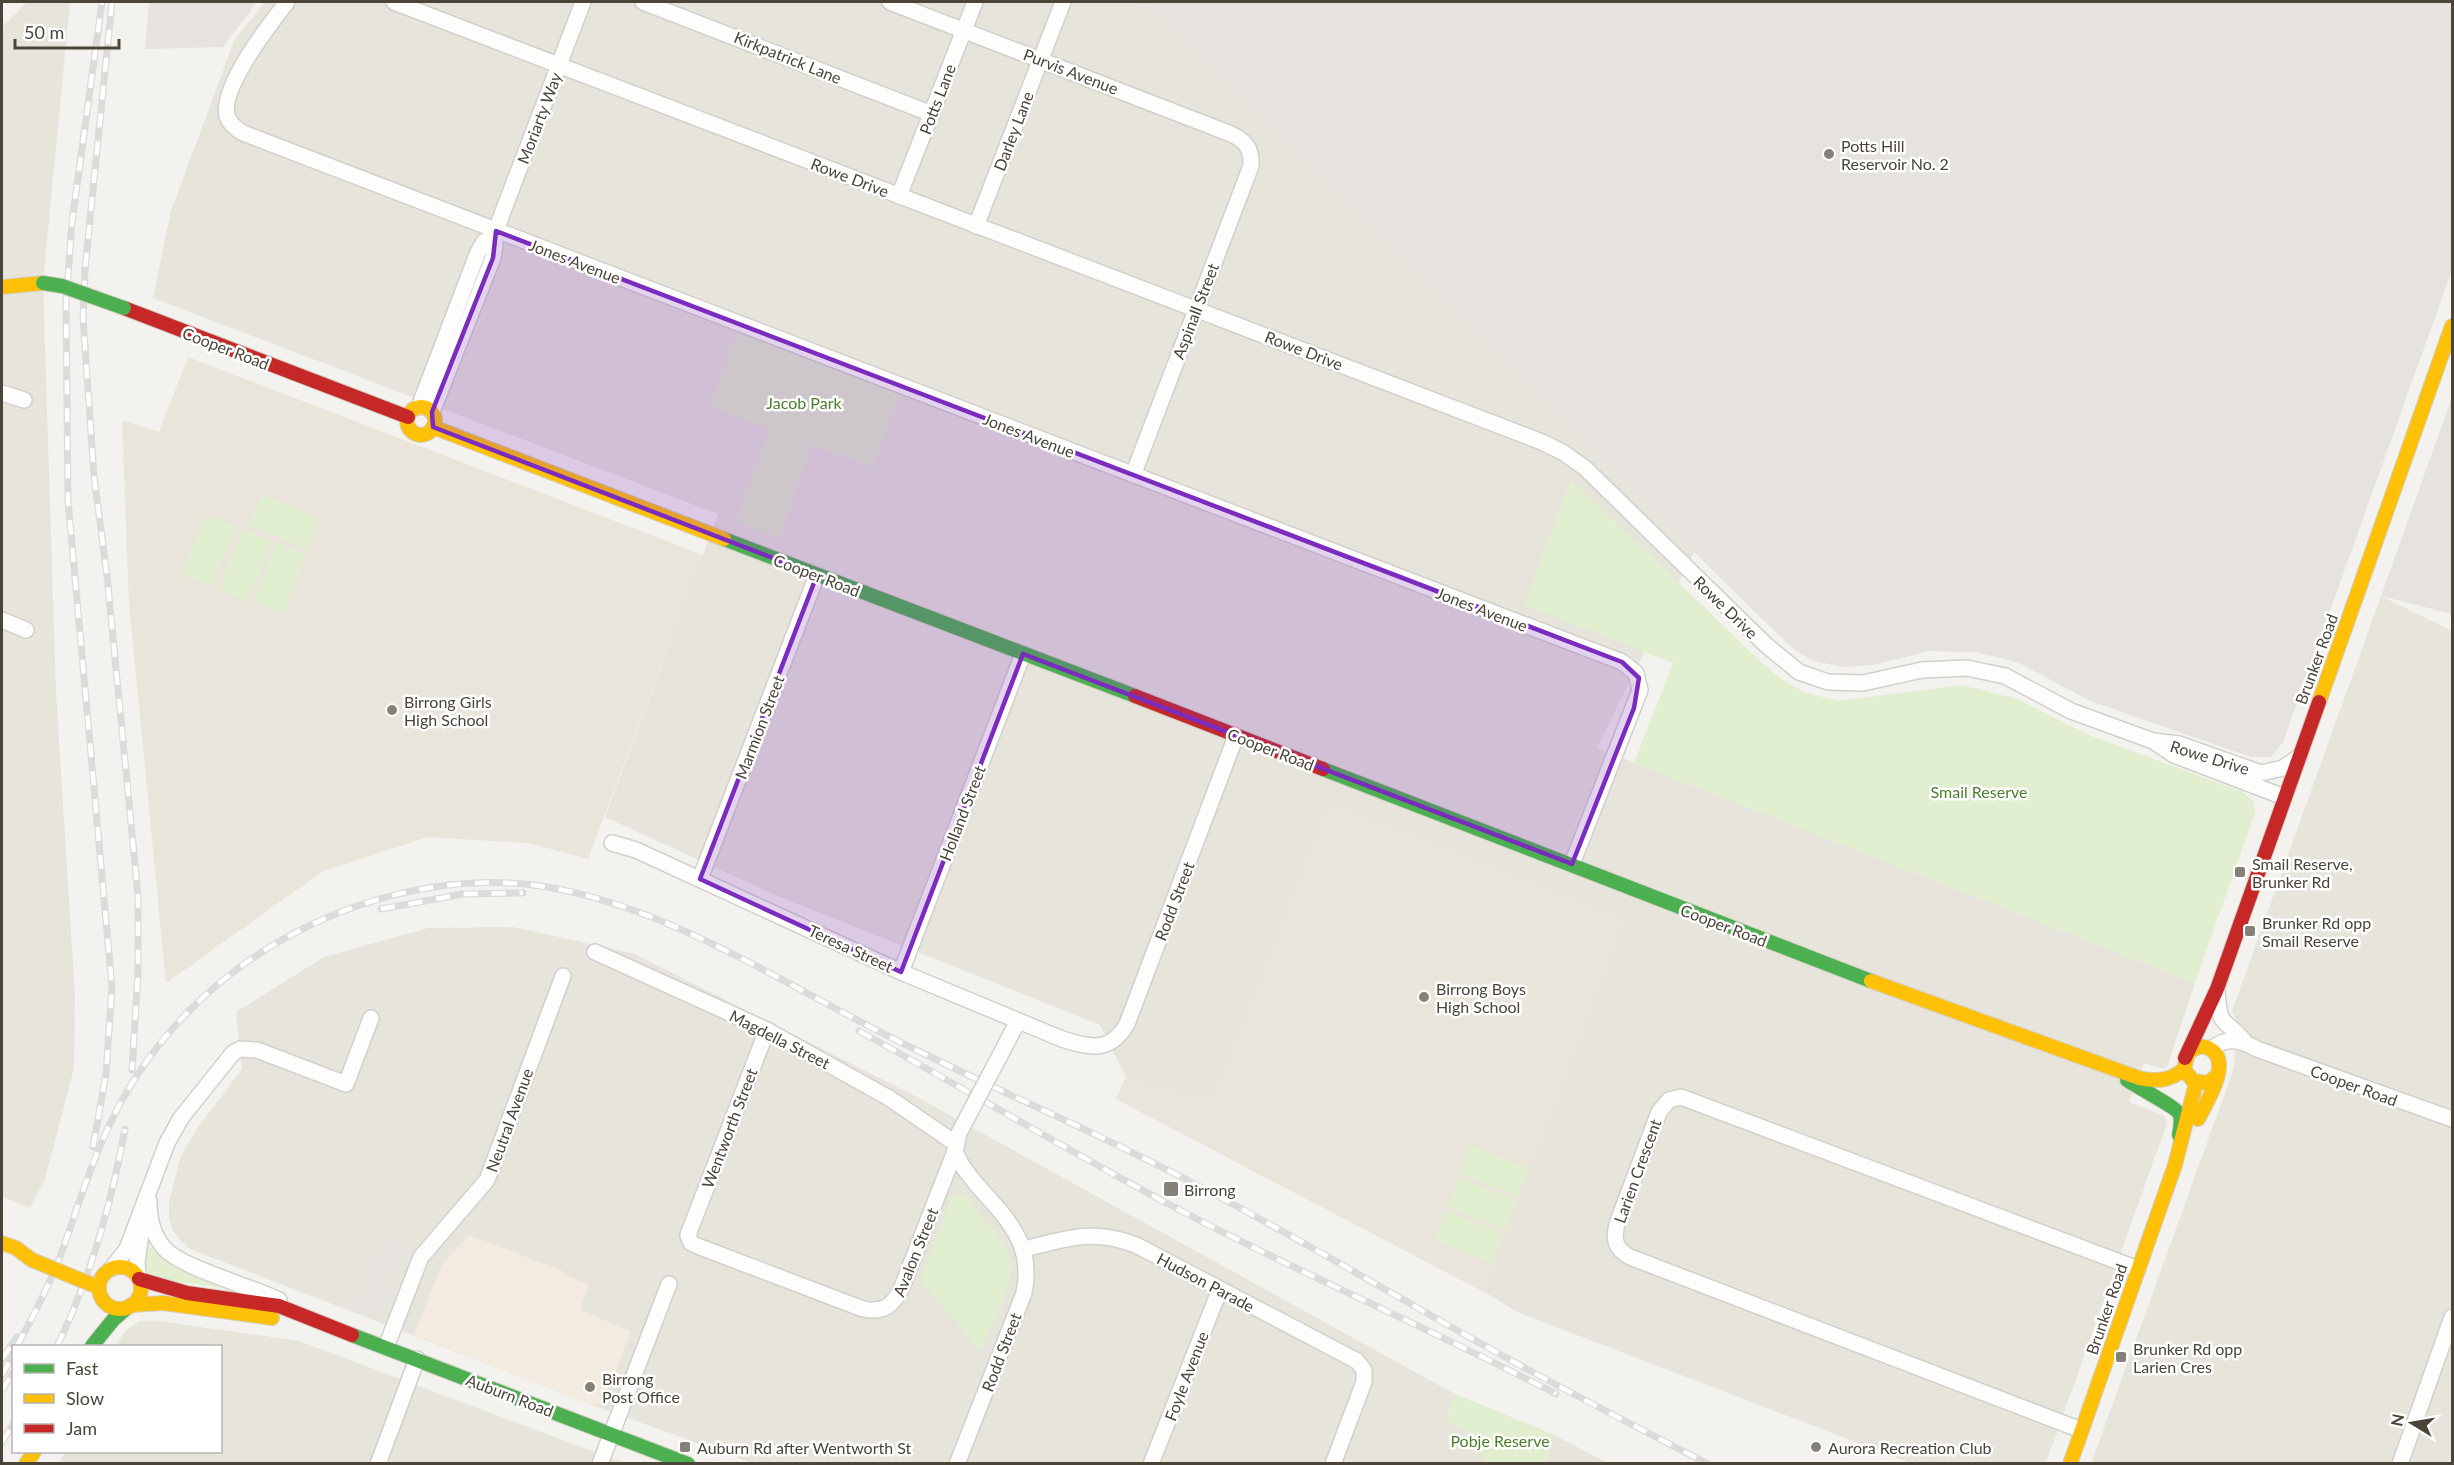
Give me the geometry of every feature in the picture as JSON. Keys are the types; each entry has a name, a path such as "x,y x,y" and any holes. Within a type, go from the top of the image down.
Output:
{"street":[{"name":"Jones Avenue","path":"287,2 246,56 227,107 230,123 243,133 495,233 1622,662 1636,673 1640,690 1572,864"},
{"name":"Rowe Drive","path":"394,2 1518,432 1564,453 1585,468 1772,651 1799,672 1813,678 1837,683 1863,683 1922,670 1967,668 2017,681 2071,711 2153,741 2179,744 2261,772 2283,768 2299,757"},
{"name":"Moriarty Way","path":"423,416 492,258 495,233 583,2"},
{"name":"Kirkpatrick Lane","path":"644,2 932,114"},
{"name":"Purvis Avenue","path":"890,2 1231,134 1242,140 1248,147"},
{"name":"Potts Lane","path":"899,196 975,2"},
{"name":"Darley Lane","path":"976,226 1063,2"},
{"name":"Aspinall Street","path":"1133,475 1251,166 1248,147"},
{"name":"Cooper Road","path":"2,287 43,283 62,286 423,416 817,575 1837,968 2110,1069"},
{"name":"Brunker Road","path":"2184,1063 2214,996 2452,326"},
{"path":"2,393 24,400"},
{"name":"Marmion Street","path":"700,879 817,575"},
{"path":"2,620 26,630"},
{"name":"Holland Street","path":"901,972 1023,654"},
{"name":"Rodd Street","path":"1092,1047 1101,1046 1115,1039 1127,1024 1236,736"},
{"name":"Rowe Drive","path":"2153,741 2174,755 2284,796"},
{"name":"Teresa Street","path":"612,843 636,850 901,972 1062,1039 1092,1047"},
{"name":"Magdella Street","path":"595,952 767,1030 889,1098 955,1147"},
{"name":"Neutral Avenue","path":"386,1347 421,1257 487,1180 563,976"},
{"name":"Brunker Road","path":"2070,1464 2215,1058 2214,996"},
{"path":"2214,996 2223,1023 2251,1046"},
{"path":"92,1345 100,1316 102,1281 127,1249 167,1143 181,1118 233,1053 240,1049 256,1050 346,1084 371,1018"},
{"name":"Avalon Street","path":"691,1227 688,1235 691,1243 863,1309 879,1311 893,1303 898,1296 968,1116 1018,1021"},
{"name":"Wentworth Street","path":"691,1227 767,1030"},
{"name":"Cooper Road","path":"2215,1058 2223,1041 2251,1046 2452,1119"},
{"path":"2196,1048 2215,1058 2208,1083 2194,1082 2180,1089 2161,1092 2142,1087 2110,1069 2163,1082 2177,1076 2196,1048"},
{"path":"2184,1063 2194,1082"},
{"path":"2110,1069 2180,1112 2181,1124 2175,1165"},
{"name":"Brunker Road","path":"2175,1165 2194,1082"},
{"name":"Larien Crescent","path":"2081,1430 1630,1257 1622,1253 1615,1241 1617,1224 1659,1112 1669,1100 1681,1097 2138,1269"},
{"name":"Rodd Street","path":"955,1147 965,1171 1007,1219 1024,1250 1027,1263 1024,1293 957,1464"},
{"path":"93,1345 113,1320 140,1294 137,1259 147,1199"},
{"name":"Auburn Road","path":"147,1199 154,1231 170,1254 188,1264 262,1292 332,1327 688,1464"},
{"name":"Hudson Parade","path":"1024,1250 1082,1236 1100,1235 1119,1239 1352,1358 1364,1370 1364,1382 1333,1464"},
{"path":"2,1243 102,1281 111,1306 120,1308 130,1306"},
{"path":"102,1281 124,1267 138,1277"},
{"name":"Auburn Road","path":"138,1277 163,1288 272,1304 302,1312"},
{"path":"600,1464 669,1284"},
{"name":"Foyle Avenue","path":"1151,1464 1220,1289"},
{"name":"Auburn Road","path":"130,1306 163,1303 332,1327"},
{"path":"2400,1464 2452,1317"},
{"path":"378,1464 417,1359"}],"highlighted area":[{"path":"496,231 1622,662 1639,678 1634,708 1572,864 1023,654 901,972 700,879 817,575 433,427 432,412 493,258"}],"shaded area":[{"path":"27,2 70,2 43,283 56,693 75,996 74,1068 45,1179 30,1208 2,1197 2,27"},
{"path":"149,2 257,2 223,47 145,49"},
{"path":"265,2 1139,2 1694,552 1597,748 2195,983 2167,1067 2163,1069 2144,1063 2129,1102 2165,1116 2167,1123 2046,1463 1910,1463 1517,1312 1486,1293 1116,1099 1126,1077 1100,1025 780,897 605,817 718,514 153,298 171,211 234,41"},
{"path":"1139,2 2452,2 2452,270 2283,742 2271,757 2251,757 2090,701 2017,662 1975,652 1930,651 1872,665 1843,667 1814,661 1800,653 1791,647 1694,552"},
{"name":"Birrong Girls High School","path":"188,357 703,555 588,859 528,843 428,837 323,871 166,983 129,603 122,420 159,432"},
{"path":"2452,397 2452,614 2381,596"},
{"path":"2381,596 2452,631 2452,1463 2091,1464 2234,1068 2236,1020 2232,1011"},
{"name":"Birrong Boys High School","path":"1329,801 1627,918 1486,1293 1116,1099 1126,1077 1211,1098"},
{"path":"514,927 635,954 915,1096 1455,1394 1554,1435 1608,1463 752,1463 595,1406 190,1249 180,1240 172,1229 169,1203 181,1155 199,1126 242,1069 236,1012 324,957 428,928"},
{"path":"379,1235 407,1246 379,1321 350,1310"},
{"path":"469,1235 563,1271 563,1274 589,1284 580,1310 631,1331 605,1400 595,1406 414,1335 442,1264"},
{"path":"140,1321 158,1321 299,1341 624,1463 59,1464 64,1453 222,1453 222,1345 117,1345 126,1330"}],"green space":[{"name":"Jacob Park","path":"737,332 901,392 873,467 812,445 779,538 736,522 769,429 710,407"},
{"name":"Smail Reserve","path":"1571,479 1757,658 1781,679 1806,693 1839,701 1962,685 2018,699 2086,734 2243,792 2253,801 2255,813 2195,983 1634,763 1673,663 1524,605"},
{"path":"262,495 320,519 307,549 249,525"},
{"path":"205,515 235,527 211,586 182,574"},
{"path":"242,529 272,541 248,601 218,589"},
{"path":"277,542 306,554 283,614 253,602"},
{"path":"1471,1145 1529,1168 1517,1197 1460,1174"},
{"path":"1459,1178 1516,1200 1505,1230 1447,1207"},
{"path":"955,1194 964,1197 974,1206 1003,1242 1011,1259 1012,1269 1006,1292 980,1350 920,1281 950,1200"},
{"path":"1446,1211 1503,1233 1492,1263 1435,1241"},
{"path":"149,1246 172,1266 236,1290 150,1278 142,1267"},
{"name":"Pobje Reserve","path":"1455,1394 1554,1435 1546,1463 1485,1463 1471,1433 1445,1420"}],"railway":[{"path":"93,1147 106,1074 112,987 68,500 66,302 72,222 102,2"},
{"path":"112,2 85,269 83,318 94,476 107,576 138,895 138,974 132,1070"},
{"path":"18,1345 53,1273 95,1159 121,1103 134,1080 164,1038 200,1000 240,967 271,946 304,928 375,900 449,885 524,884 573,892 621,906 669,924 716,946 896,1040 1187,1180 1522,1366 1708,1464"},
{"path":"381,909 463,894 523,893"},
{"path":"859,1031 1193,1217 1556,1394"},
{"path":"57,1345 90,1267 106,1213 125,1129"},
{"path":"2,1359 17,1337"},
{"path":"2,1375 12,1357"},
{"path":"2,1390 12,1374"},
{"path":"2,1442 12,1426"}],"traffic: fast":[{"path":"43,283 62,286 124,308"},
{"path":"724,539 1135,696"},
{"path":"1323,769 1871,981"},
{"path":"2127,1080 2178,1112 2181,1120 2179,1135"},
{"path":"93,1345 113,1320 128,1307"},
{"path":"352,1335 688,1464"}],"traffic: slow":[{"path":"2,287 43,283"},
{"path":"2319,702 2452,326"},
{"path":"421,407 431,411 435,421 431,431 421,435 411,431 407,421 411,411 421,407"},
{"path":"433,427 724,539"},
{"path":"1871,981 2139,1078 2163,1080 2184,1069"},
{"path":"2198,1119 2216,1083 2218,1073 2219,1063 2216,1055 2204,1047 2188,1053 2184,1069 2193,1081 2208,1083 2218,1075"},
{"path":"2070,1464 2175,1165 2196,1083"},
{"path":"2,1243 16,1248 32,1260"},
{"path":"32,1260 93,1285"},
{"path":"120,1267 135,1273 141,1288 135,1303 120,1309 105,1303 99,1288 105,1273 120,1267"},
{"path":"131,1305 163,1303 272,1318"},
{"path":"26,1464 33,1453"}],"traffic: jam":[{"path":"124,308 408,417"},
{"path":"1135,696 1323,769"},
{"path":"2185,1058 2217,989 2319,702"},
{"path":"139,1279 187,1293 279,1306 352,1335"}],"place":[{"name":"Potts Hill Reservoir No. 2","path":"1829,154"},
{"name":"Birrong Girls High School","path":"392,710"},
{"name":"Smail Reserve, Brunker Rd","path":"2240,872"},
{"name":"Brunker Rd opp Smail Reserve","path":"2250,931"},
{"name":"Birrong Boys High School","path":"1424,997"},
{"name":"Birrong","path":"1171,1189"},
{"name":"Brunker Rd opp Larien Cres","path":"2121,1357"},
{"name":"Birrong Post Office","path":"590,1387"},
{"name":"Auburn Rd after Wentworth St","path":"685,1447"},
{"name":"Aurora Recreation Club","path":"1816,1447"}]}
